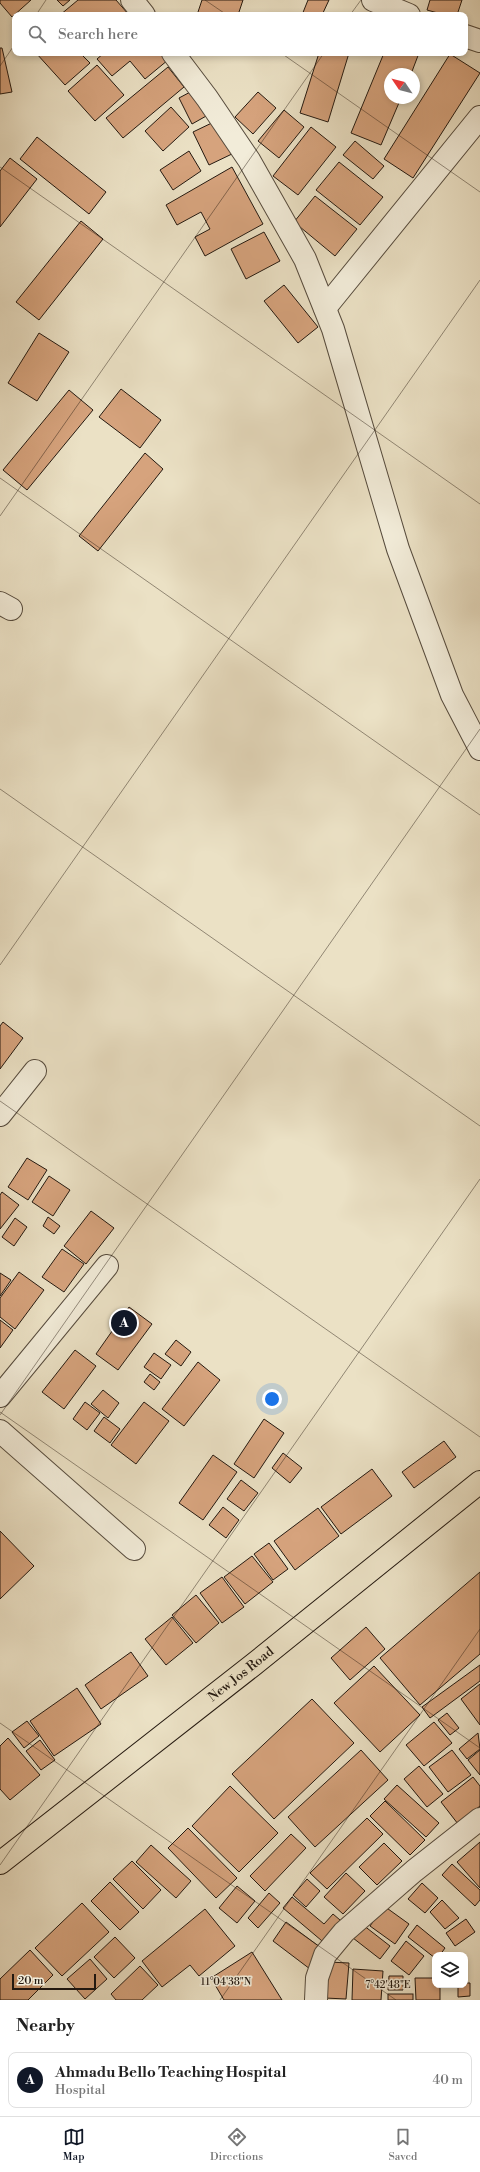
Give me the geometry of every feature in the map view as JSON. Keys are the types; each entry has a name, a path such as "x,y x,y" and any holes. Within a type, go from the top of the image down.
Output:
{"highway":[{"name":"New Jos Road","path":"0,1863 253,1664 480,1482"}],"street":[{"path":"132,0 142,12"},
{"path":"373,0 402,12"},
{"path":"468,37 480,41"},
{"path":"175,56 207,98 249,160 305,259 333,330 398,549 452,695 480,749"},
{"path":"325,308 480,117"},
{"path":"0,1115 35,1071"},
{"path":"0,1396 107,1266"},
{"path":"0,1431 134,1550"},
{"path":"316,2000 317,1978 325,1956 344,1932 414,1871 480,1819"}],"building":[{"path":"0,0 31,0 18,12 12,12 12,17 0,3"},
{"path":"57,0 70,0 63,6"},
{"path":"78,0 116,0 126,12 64,12"},
{"path":"202,0 243,0 239,12 198,12"},
{"path":"308,0 329,0 323,12 303,12"},
{"path":"430,0 462,0 458,12 434,12 427,10"},
{"path":"0,48 2,48 12,92 0,94"},
{"path":"39,56 83,56 90,63 65,85"},
{"path":"100,56 165,56 168,60 145,79 130,61 112,76 97,59"},
{"path":"318,56 348,56 328,122 300,113"},
{"path":"383,56 418,56 413,68 384,68 384,104 398,104 381,145 351,133"},
{"path":"449,56 453,56 480,73 413,178 384,159 420,104"},
{"path":"97,65 124,95 95,121 68,91"},
{"path":"168,67 184,87 123,138 106,118"},
{"path":"194,90 208,115 192,124 179,98"},
{"path":"258,92 276,108 253,134 235,117"},
{"path":"171,107 189,127 163,151 145,131"},
{"path":"284,110 304,127 279,158 258,141"},
{"path":"218,120 234,153 209,165 193,132"},
{"path":"311,127 336,147 298,195 273,176"},
{"path":"37,137 106,192 89,214 20,159"},
{"path":"355,141 384,166 373,179 343,155"},
{"path":"189,151 201,171 173,190 160,170"},
{"path":"10,158 37,179 0,227 0,171"},
{"path":"339,162 383,197 360,225 316,190"},
{"path":"232,167 263,224 205,256 195,237 210,229 201,212 177,225 166,205"},
{"path":"315,196 357,229 335,256 294,222"},
{"path":"81,221 103,239 39,320 16,302"},
{"path":"264,232 280,261 246,279 231,249"},
{"path":"284,285 318,327 298,343 264,301"},
{"path":"39,333 69,352 37,401 8,383"},
{"path":"121,389 161,420 140,448 99,417"},
{"path":"69,390 93,410 27,490 3,470"},
{"path":"145,453 163,469 98,551 79,536"},
{"path":"3,1022 23,1038 0,1069 0,1026"},
{"path":"27,1158 47,1170 28,1200 8,1187"},
{"path":"49,1176 70,1190 53,1216 32,1202"},
{"path":"2,1192 19,1205 0,1229 0,1195"},
{"path":"91,1211 114,1228 86,1264 64,1246"},
{"path":"48,1217 60,1226 54,1234 43,1226"},
{"path":"15,1218 27,1227 14,1246 2,1237"},
{"path":"62,1249 84,1264 64,1292 42,1277"},
{"path":"19,1272 44,1290 15,1329 0,1317 0,1298"},
{"path":"0,1273 11,1280 0,1296"},
{"path":"129,1307 152,1324 118,1370 96,1354"},
{"path":"0,1320 13,1330 0,1348"},
{"path":"176,1340 191,1352 181,1366 165,1354"},
{"path":"75,1350 96,1366 64,1409 42,1392"},
{"path":"154,1353 171,1365 161,1379 144,1367"},
{"path":"198,1362 220,1380 184,1426 162,1409"},
{"path":"150,1374 160,1382 154,1390 144,1382"},
{"path":"103,1390 119,1403 108,1418 91,1404"},
{"path":"85,1402 100,1413 87,1430 73,1419"},
{"path":"144,1402 169,1421 136,1464 111,1445"},
{"path":"104,1417 120,1429 110,1443 94,1431"},
{"path":"264,1419 284,1433 254,1478 234,1464"},
{"path":"444,1441 456,1457 414,1488 402,1472"},
{"path":"283,1453 302,1468 290,1483 272,1468"},
{"path":"213,1455 237,1472 203,1520 179,1503"},
{"path":"372,1469 392,1496 341,1534 321,1507"},
{"path":"241,1480 258,1493 244,1511 227,1499"},
{"path":"223,1507 239,1520 226,1538 209,1525"},
{"path":"318,1508 339,1536 295,1570 274,1541"},
{"path":"0,1531 34,1566 0,1599"},
{"path":"269,1543 288,1569 273,1580 254,1554"},
{"path":"252,1556 273,1582 245,1604 224,1577"},
{"path":"480,1572 480,1654 420,1705 380,1658"},
{"path":"222,1577 244,1607 222,1623 200,1593"},
{"path":"196,1595 219,1623 196,1643 172,1615"},
{"path":"172,1617 193,1643 166,1665 145,1639"},
{"path":"366,1627 385,1649 350,1680 331,1658"},
{"path":"131,1652 148,1676 101,1709 85,1685"},
{"path":"480,1665 480,1681 430,1718 422,1707"},
{"path":"374,1666 420,1715 380,1752 334,1703"},
{"path":"480,1684 480,1725 461,1699"},
{"path":"77,1688 101,1724 54,1756 30,1721"},
{"path":"312,1699 354,1743 274,1819 232,1774"},
{"path":"447,1713 459,1728 450,1735 438,1720"},
{"path":"27,1721 39,1736 24,1748 12,1732"},
{"path":"434,1722 452,1743 424,1766 406,1745"},
{"path":"478,1733 480,1749 467,1759 459,1749"},
{"path":"8,1738 40,1775 10,1800 0,1789 0,1746"},
{"path":"40,1740 55,1760 41,1770 26,1751"},
{"path":"361,1750 388,1780 315,1847 288,1817"},
{"path":"452,1750 471,1775 448,1792 429,1767"},
{"path":"480,1750 480,1775 468,1760"},
{"path":"419,1766 443,1794 427,1807 404,1779"},
{"path":"473,1777 480,1786 480,1806 458,1824 441,1802"},
{"path":"397,1785 439,1823 426,1837 384,1799"},
{"path":"230,1786 278,1833 239,1872 192,1826"},
{"path":"385,1801 425,1840 410,1855 370,1816"},
{"path":"367,1818 383,1834 327,1889 310,1873"},
{"path":"188,1828 237,1878 216,1898 168,1848"},
{"path":"291,1834 306,1848 265,1891 250,1876"},
{"path":"480,1842 480,1888 457,1862"},
{"path":"384,1843 402,1861 377,1885 359,1867"},
{"path":"151,1845 191,1881 176,1898 136,1862"},
{"path":"132,1861 161,1890 143,1909 113,1879"},
{"path":"452,1864 480,1890 480,1900 475,1906 442,1875"},
{"path":"346,1873 365,1891 343,1914 324,1897"},
{"path":"307,1879 320,1891 306,1907 293,1895"},
{"path":"110,1882 139,1912 120,1930 91,1901"},
{"path":"422,1883 438,1898 425,1913 408,1899"},
{"path":"237,1886 255,1901 237,1923 219,1908"},
{"path":"269,1893 280,1903 258,1928 248,1918"},
{"path":"292,1897 324,1924 333,1914 347,1926 328,1946 283,1908"},
{"path":"442,1900 459,1918 445,1929 430,1912"},
{"path":"82,1903 109,1932 62,1976 35,1948"},
{"path":"384,1906 409,1924 395,1944 370,1926"},
{"path":"205,1909 235,1946 199,1976 190,1965 162,1987 142,1961"},
{"path":"466,1919 475,1932 455,1946 446,1933"},
{"path":"286,1922 324,1950 310,1969 273,1941"},
{"path":"363,1925 390,1946 380,1959 353,1938"},
{"path":"417,1925 445,1948 442,1952 432,1952 432,1956 408,1937"},
{"path":"115,1937 135,1958 114,1978 94,1957"},
{"path":"406,1941 424,1956 409,1975 391,1961"},
{"path":"30,1950 53,1975 28,2000 0,2000 0,1979"},
{"path":"252,1952 282,2000 224,2000 211,1978"},
{"path":"90,1959 107,1979 85,1999 67,1979"},
{"path":"328,1962 349,1963 346,1999 325,1998"},
{"path":"140,1966 158,1985 142,2000 116,2000 111,1994"},
{"path":"353,1969 383,1971 381,2000 352,2000"},
{"path":"389,1976 403,1976 403,1990 388,1990"},
{"path":"415,1978 432,1978 432,1988 440,1988 440,2000 416,2000"},
{"path":"468,1983 470,1983 470,1996 458,1997 458,1988 468,1988"},
{"path":"388,1994 413,1994 413,2000 388,2000"}],"place":[{"name":"Ahmadu Bello Teaching Hospital","path":"124,1323"}]}
